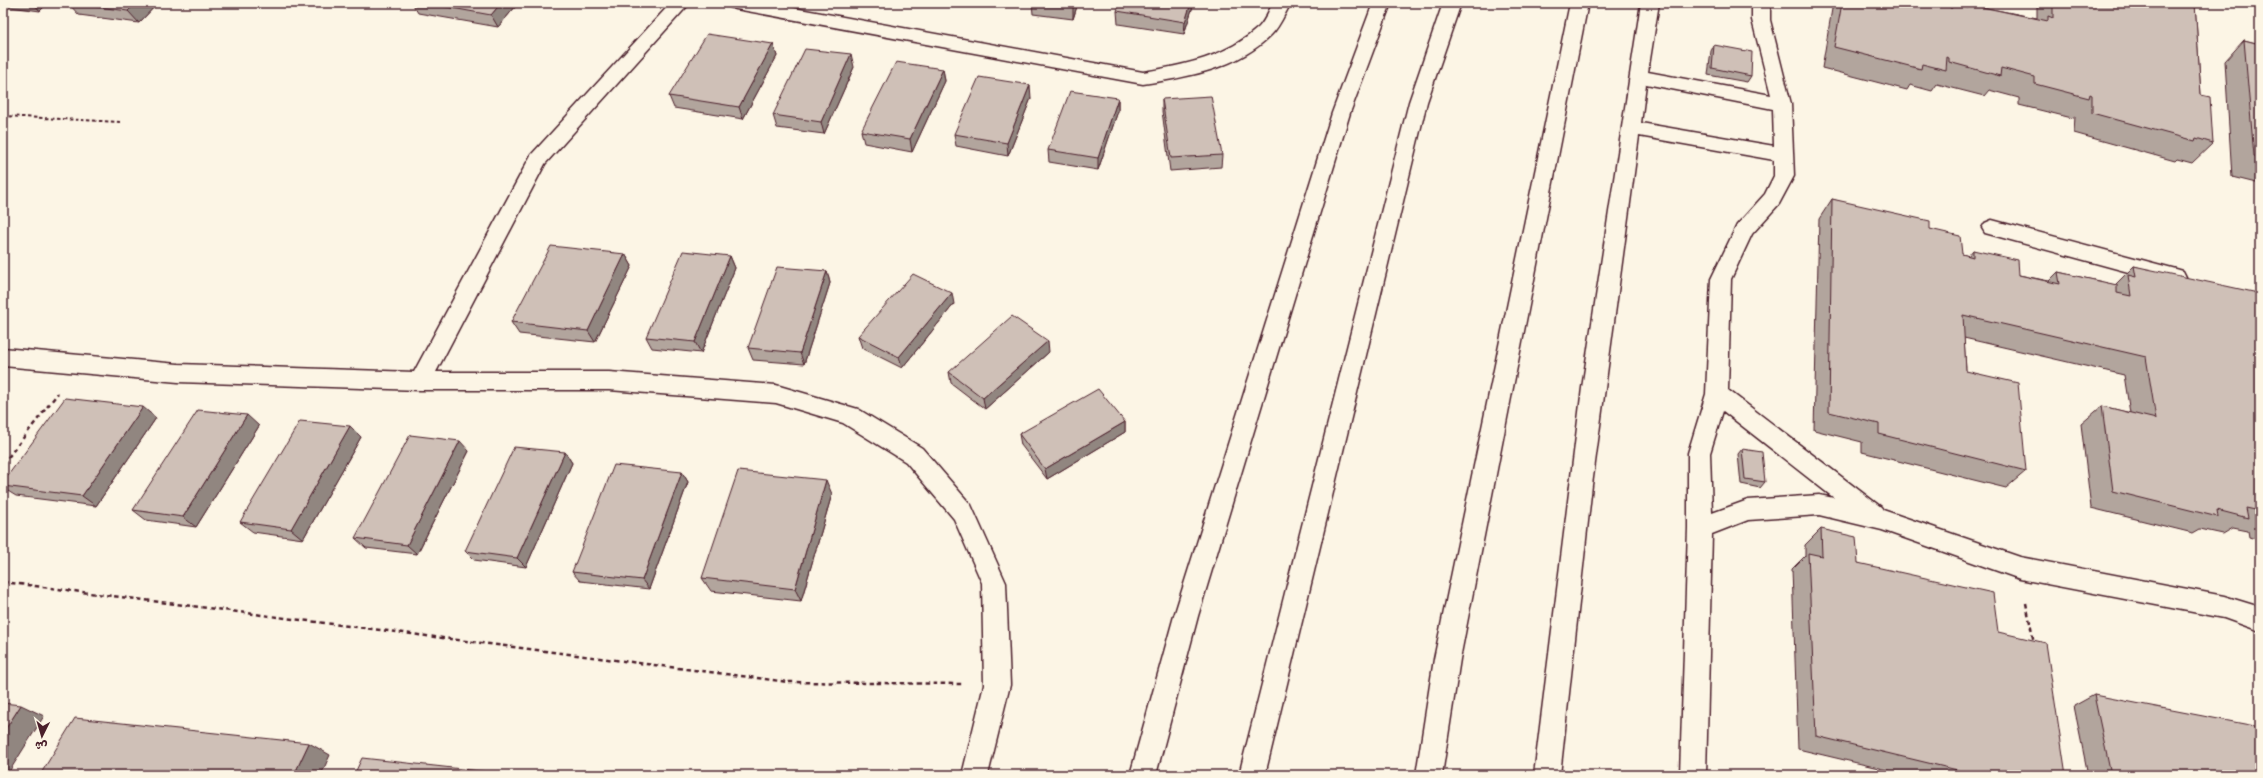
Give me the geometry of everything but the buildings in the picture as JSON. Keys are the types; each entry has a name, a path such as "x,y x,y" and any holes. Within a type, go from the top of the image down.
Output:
{"street":[{"path":"420,382 538,160 681,3"},
{"path":"736,3 1142,78 1182,72 1229,57 1266,30 1282,3"},
{"path":"1143,775 1186,616 1339,120 1382,3"},
{"path":"1252,775 1418,102 1452,3"},
{"path":"1429,775 1446,659 1579,3"},
{"path":"1547,775 1587,435 1630,128 1650,3"},
{"path":"1693,775 1700,528 1699,453 1717,394 1721,279 1744,230 1775,193 1784,176 1782,104 1761,20 1761,3"},
{"path":"1638,76 1782,104"},
{"path":"1630,128 1784,155"},
{"path":"1992,228 2191,281"},
{"path":"3,357 178,373 420,382 616,382 776,394 850,416 914,455 963,512 994,583 997,685 975,775"},
{"path":"1717,394 1780,444 1882,520"},
{"path":"1700,528 1748,510 1819,505 1882,520 2020,568 2224,607 2260,619"}],"path":[{"path":"3,116 120,122"},
{"path":"3,464 80,364"},
{"path":"2020,568 2034,645"},
{"path":"3,582 788,682 997,685"}]}
